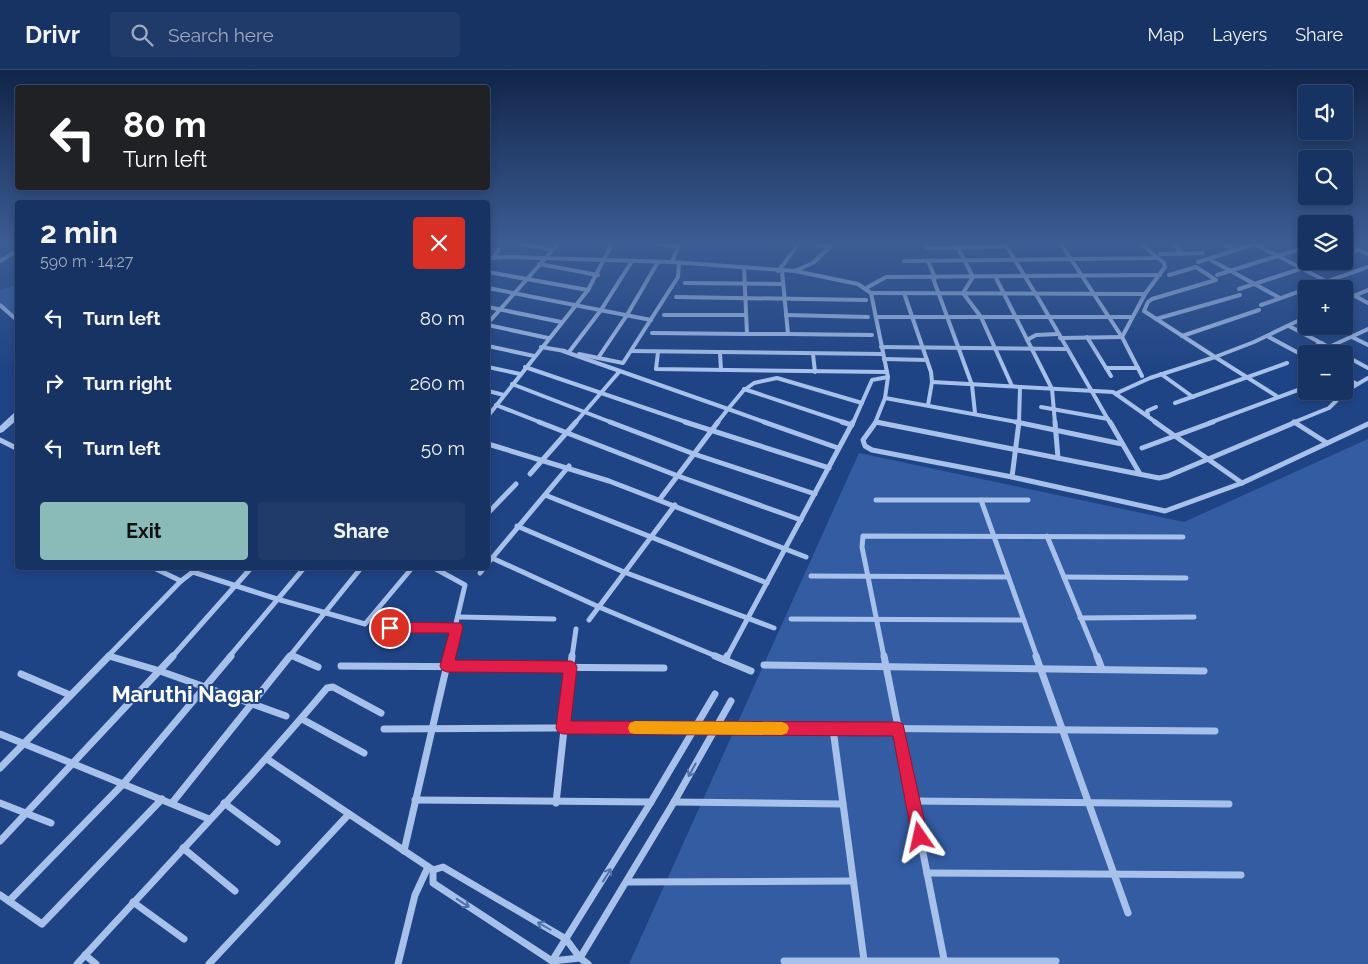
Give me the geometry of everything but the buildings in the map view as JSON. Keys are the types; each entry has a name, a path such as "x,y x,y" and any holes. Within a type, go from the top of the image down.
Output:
{"street":[{"path":"490,322 520,286"},
{"path":"564,286 588,290"},
{"path":"490,413 591,286"},
{"path":"569,352 601,310 616,286"},
{"path":"598,358 644,286"},
{"path":"542,346 624,362 673,286"},
{"path":"744,286 747,334"},
{"path":"783,286 788,334"},
{"path":"861,286 868,287 871,293 888,375 885,398 876,422 863,440 865,446 872,450 1166,511 1242,483 1368,424"},
{"path":"937,286 972,384 975,413"},
{"path":"963,293 968,286"},
{"path":"1000,286 1052,388 1058,458"},
{"path":"1031,286 1066,349 1140,474"},
{"path":"1087,286 1122,337 1142,376"},
{"path":"1122,337 1131,317 1152,286"},
{"path":"1197,286 1150,300 1144,311 1278,397"},
{"path":"1239,289 1249,286"},
{"path":"1258,286 1280,298"},
{"path":"490,288 651,320"},
{"path":"1354,296 1368,290"},
{"path":"1182,336 1298,291"},
{"path":"871,293 1145,294"},
{"path":"904,293 923,347 932,382 928,405"},
{"path":"963,293 982,317 1012,386"},
{"path":"1156,319 1240,295"},
{"path":"1354,296 1368,303"},
{"path":"676,297 866,300"},
{"path":"0,305 15,318"},
{"path":"490,307 561,322"},
{"path":"664,315 746,315"},
{"path":"786,315 868,317"},
{"path":"876,316 1131,317"},
{"path":"932,382 1117,393 1162,374 1215,357 1298,321"},
{"path":"490,324 548,338"},
{"path":"1289,326 1326,345"},
{"path":"1334,345 1368,329"},
{"path":"652,333 872,335"},
{"path":"1027,340 1036,336 1122,337"},
{"path":"1267,336 1298,352"},
{"path":"1086,337 1111,376"},
{"path":"1352,337 1368,345"},
{"path":"1317,345 1322,343"},
{"path":"490,346 534,356"},
{"path":"881,347 1066,349"},
{"path":"563,351 838,448"},
{"path":"631,352 813,354 927,360"},
{"path":"658,352 656,369 888,375"},
{"path":"720,353 720,370"},
{"path":"813,354 815,372"},
{"path":"1353,360 1368,368"},
{"path":"1175,403 1287,363"},
{"path":"490,367 520,374"},
{"path":"525,367 600,394 828,468"},
{"path":"1106,368 1138,368"},
{"path":"530,474 619,372"},
{"path":"1162,374 1193,397"},
{"path":"725,660 852,425 867,387 872,380 888,375"},
{"path":"660,499 744,389 755,381 764,378 777,378 862,403"},
{"path":"876,422 1159,478 1168,476 1333,406 1346,391 1368,378"},
{"path":"1353,382 1357,384"},
{"path":"512,384 694,454 815,494"},
{"path":"1012,478 1019,422 1020,387"},
{"path":"744,389 852,425"},
{"path":"1142,448 1298,390"},
{"path":"490,392 504,395"},
{"path":"1117,393 1242,483"},
{"path":"885,398 975,413 1122,444"},
{"path":"496,405 678,476 801,520"},
{"path":"1041,407 1108,419"},
{"path":"1148,416 1147,411 1156,407"},
{"path":"0,430 15,417"},
{"path":"1294,422 1327,443"},
{"path":"0,440 15,448"},
{"path":"490,445 569,466 660,499 806,557"},
{"path":"569,466 490,561 751,671"},
{"path":"490,511 516,484"},
{"path":"545,495 767,583"},
{"path":"876,500 1028,500"},
{"path":"981,500 1128,913"},
{"path":"588,620 675,505"},
{"path":"518,526 624,572 774,628"},
{"path":"945,962 861,543 863,536 1183,537"},
{"path":"1046,536 1102,669"},
{"path":"158,570 181,581"},
{"path":"0,768 181,581 195,570 235,586 365,624 410,570"},
{"path":"0,840 160,671 249,570"},
{"path":"9,901 124,783 302,570"},
{"path":"172,803 359,570"},
{"path":"404,851 465,586 437,570"},
{"path":"811,576 1008,577"},
{"path":"1064,577 1186,578"},
{"path":"1080,618 1194,617"},
{"path":"459,618 554,618"},
{"path":"792,619 1024,620"},
{"path":"373,628 457,627"},
{"path":"556,803 563,728 576,629"},
{"path":"290,655 318,667"},
{"path":"108,656 160,671 286,716"},
{"path":"764,665 1204,671"},
{"path":"341,666 664,668"},
{"path":"21,674 70,695"},
{"path":"77,964 209,818 268,759 330,687 381,713"},
{"path":"552,961 651,802 715,694"},
{"path":"580,958 627,882 731,701"},
{"path":"302,719 364,753"},
{"path":"384,729 715,728 1215,731"},
{"path":"833,729 864,960"},
{"path":"0,734 209,818"},
{"path":"268,759 430,869 443,867 566,939 580,958 588,964"},
{"path":"0,895 42,924 162,799"},
{"path":"415,800 556,803 651,802"},
{"path":"913,801 1229,804"},
{"path":"674,802 843,804"},
{"path":"0,803 51,823"},
{"path":"224,803 277,842"},
{"path":"209,964 349,814"},
{"path":"183,848 236,891"},
{"path":"430,869 433,884 552,961 580,958"},
{"path":"398,964 415,895 430,869"},
{"path":"927,873 1241,875"},
{"path":"627,882 852,881"},
{"path":"133,902 184,939"},
{"path":"85,955 96,964"},
{"path":"784,961 1056,961"}],"shaded area":[{"path":"15,286 15,315 0,303 0,291"},
{"path":"1368,439 1368,964 629,964 859,453 1184,522"}],"slow traffic":[{"path":"635,728 782,728"}],"district":[{"name":"Maruthi Nagar","path":"187,694"}],"route":[{"path":"390,628 457,627 447,666 571,667 563,728 898,729 920,837"}]}
